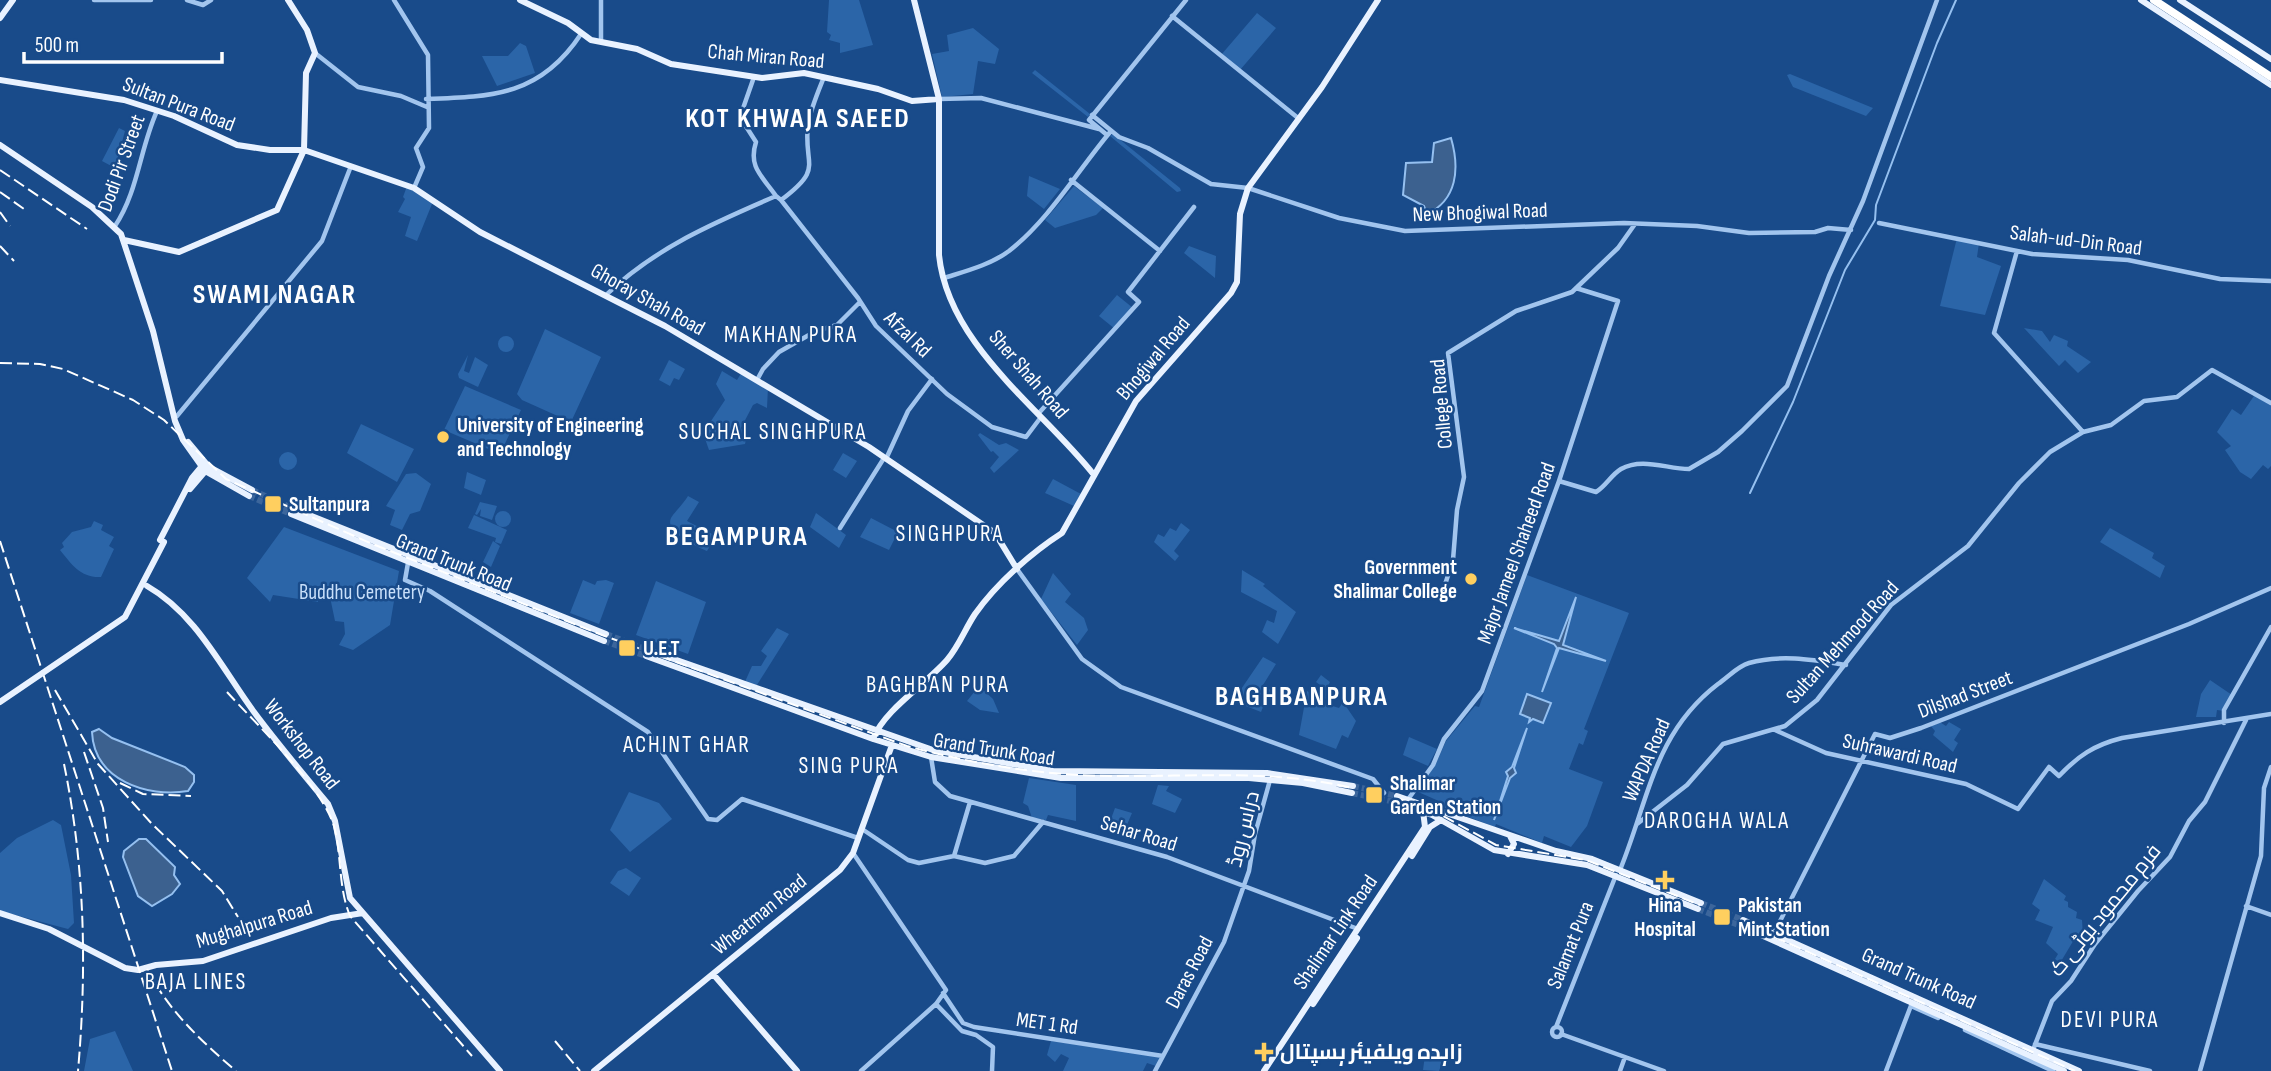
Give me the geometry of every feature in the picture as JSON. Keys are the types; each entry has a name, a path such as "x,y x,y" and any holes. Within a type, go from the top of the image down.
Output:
{"highway":[{"path":"2154,0 2271,77"},
{"path":"2164,0 2271,70"}],"main road":[{"path":"0,18 13,0"},
{"name":"Chah Miran Road","path":"520,0 560,18 580,34 601,42 637,49 671,64 754,77 794,72 824,77 912,101 939,99"},
{"name":"Sher Shah Road","path":"914,0 939,99 939,255 944,278 964,321 988,359 1094,475"},
{"name":"Bhogiwal Road","path":"874,736 945,662 978,611 1017,569 1062,533 1136,401 1234,287 1240,214 1248,188 1322,87 1378,0"},
{"path":"2141,0 2271,85"},
{"path":"2180,0 2271,59"},
{"path":"124,240 179,252 273,214 281,204 304,150 306,73 315,54 302,20 289,2"},
{"name":"Sultan Pura Road","path":"0,80 110,96 158,110 237,145 270,150 304,150"},
{"path":"0,145 115,226 124,240 183,435 205,467 215,478 250,493 205,467 192,457"},
{"name":"Ghoray Shah Road","path":"304,150 414,188 481,232 606,295 757,380 885,458 995,533 1017,569"},
{"path":"171,398 175,421 192,457 194,479"},
{"path":"0,701 122,614 194,479 205,467"},
{"path":"194,479 215,478"},
{"name":"Grand Trunk Road","path":"549,616 293,512 408,564 605,637"},
{"name":"Workshop Road","path":"146,586 168,598 185,615 253,710 328,804 339,836 346,892 500,1071"},
{"name":"Grand Trunk Road","path":"647,653 874,736 933,750 1054,771 1267,773 1349,789"},
{"name":"Grand Trunk Road","path":"874,736 892,746 931,757 1061,778 1270,780 1333,785"},
{"name":"Wheatman Road","path":"594,1071 829,880 853,853 892,746"},
{"path":"1618,873 1570,862 1508,854 1489,848 1441,820 1396,799 1409,798 1618,873 1699,906"},
{"name":"Shalimar Link Road","path":"1334,969 1358,929 1390,886 1425,827 1423,811"},
{"name":"Shalimar Link Road","path":"1267,1071 1430,827 1441,820"},
{"path":"1508,854 1514,844 1509,835"},
{"path":"1524,856 1522,848 1529,842"},
{"name":"Mughalpura Road","path":"0,913 49,929 125,968 138,970 212,959 329,919 363,913"},
{"name":"Grand Trunk Road","path":"2064,1071 1912,1003 1879,982 1774,933 1742,923 1879,982 2034,1047 2079,1071"},
{"path":"713,974 797,1071"}],"street":[{"path":"13,0 20,0"},
{"path":"94,0 151,0"},
{"path":"187,0 203,5 211,0"},
{"path":"281,0 289,2"},
{"path":"394,0 428,55 426,99 429,128 416,148 422,167 414,188"},
{"path":"601,0 601,42"},
{"path":"1091,118 1186,0"},
{"path":"1559,481 1596,492 1619,470 1629,466 1647,464 1689,469 1718,452 1787,386 1829,276 1851,230 1937,0"},
{"path":"1172,16 1298,118"},
{"path":"426,99 482,97 534,81 558,64 580,34"},
{"path":"315,54 358,87 401,96 427,107"},
{"name":"Afzal Rd","path":"754,77 740,117 756,142 751,155 756,168 876,326 932,379 992,427 1027,437 1040,416"},
{"path":"606,295 659,252 706,226 778,198 804,183 810,160 808,123 824,77"},
{"name":"Chah Miran Road","path":"939,99 981,98 1101,130"},
{"name":"Dodi Pir Street","path":"115,226 128,201 144,141 158,110"},
{"path":"1091,118 1101,130 1109,133"},
{"path":"1091,118 1109,133"},
{"path":"944,278 984,265 1009,251 1109,133"},
{"name":"New Bhogiwal Road","path":"1109,133 1148,148 1186,173 1211,184 1248,188 1339,218 1405,231 1636,223 1749,233 1815,232 1828,228 1851,230"},
{"path":"177,416 322,241 351,165"},
{"path":"1071,180 1160,251"},
{"path":"1040,416 1139,302 1128,292 1194,207"},
{"name":"College Road","path":"1441,597 1452,560 1457,510 1464,477 1448,352 1512,313 1553,300 1576,288 1618,248 1636,223"},
{"name":"Salah-ud-Din Road","path":"1879,223 2017,251 2078,259 2128,260 2220,279 2271,281"},
{"path":"2017,251 1994,333 2083,432"},
{"name":"Major Jameel Shaheed Road","path":"1409,798 1433,765 1444,740 1482,691 1559,481 1618,301 1576,288"},
{"path":"757,380 779,352 816,331 837,325 860,302"},
{"name":"Sultan Mehmood Road","path":"1637,824 1687,785 1723,744 1785,726 1817,701 1891,605 1968,546 2026,475 2050,452 2083,432 2111,425 2144,401 2177,397 2212,370 2242,384 2271,403"},
{"path":"839,528 885,458 908,411 932,379"},
{"path":"408,564 405,580 430,591 648,732 708,819 718,820 742,799 859,839"},
{"path":"1017,569 1073,649 1102,676 1127,691 1139,692 1178,710 1374,779 1384,793"},
{"name":"Dilshad Street","path":"1774,933 1876,733 1890,738 1921,728 2189,624 2271,588"},
{"path":"2271,627 2224,710 2224,723 2271,714"},
{"name":"WAPDA Road","path":"1618,873 1652,776 1672,732 1689,709 1746,664 1759,660 1805,659 1846,664"},
{"name":"فرم محمود بوٹی ک","path":"2034,1047 2052,1001 2071,981 2095,944 2138,891 2170,857 2189,821 2205,802 2246,719"},
{"name":"Suhrawardi Road","path":"1774,730 1826,753 1862,758 1975,787 2018,809 2049,767 2059,776 2098,744 2224,723"},
{"name":"Sehar Road","path":"931,757 932,776 939,788 950,796 1167,857 1358,929"},
{"path":"2200,1071 2261,856 2264,788 2271,767"},
{"name":"دراس روڈ","path":"1245,886 1270,780"},
{"path":"954,856 970,802"},
{"path":"862,829 908,860 919,863 954,856 979,863 1011,858 1031,840 1042,822"},
{"name":"MET 1 Rd","path":"853,853 963,1023 974,1027 1163,1056"},
{"name":"Salamat Pura","path":"1618,873 1556,1027 1561,1034 1625,1057"},
{"name":"Daras Road","path":"1155,1071 1216,961 1245,886"},
{"path":"2246,906 2271,915"},
{"path":"861,1071 936,1004 945,992"},
{"path":"1886,1071 1912,1003 2053,1071"},
{"path":"936,1004 962,1031 976,1035 993,1047 992,1071"},
{"path":"2034,1047 2084,1071"},
{"path":"2034,1047 2150,1071"},
{"path":"1620,1071 1625,1057 1664,1071"}],"green space":[{"path":"829,0 859,0 873,45 840,53 840,43 829,40 831,35 827,32"},
{"path":"1257,13 1276,28 1240,70 1221,55"},
{"path":"973,28 999,49 995,64 978,61 973,94 942,97 932,54 949,51 947,35"},
{"path":"520,43 526,46 535,73 497,86 482,56 508,56"},
{"path":"1035,70 1090,114 1088,117 1032,73"},
{"path":"1787,75 1873,108 1866,116 1793,87"},
{"path":"119,128 125,131 115,168 102,161"},
{"path":"1113,134 1181,191 1177,192 1110,136"},
{"path":"1029,176 1060,189 1044,209 1027,196"},
{"path":"407,186 434,199 417,241 405,236 411,217 398,212 405,199 403,197"},
{"path":"1074,186 1103,208 1096,215 1055,228 1045,220"},
{"path":"1957,238 1979,243 1977,257 2001,266 1985,315 1940,306"},
{"path":"1189,246 1216,256 1215,278 1184,253"},
{"path":"1117,295 1133,308 1115,329 1099,316"},
{"path":"2024,328 2042,331 2050,342 2054,335 2068,341 2067,346 2091,362 2078,373 2065,360 2059,366"},
{"path":"545,329 601,357 571,422 522,400 517,394"},
{"path":"506,336 514,344 506,352 498,344"},
{"path":"468,355 464,371 469,373 475,357 488,365 478,387 459,378 458,374"},
{"path":"669,360 685,369 679,380 674,378 670,386 659,380"},
{"path":"722,371 737,380 742,372 768,387 767,408 757,403 753,405 741,428 747,435 745,444 709,450 703,433 725,400 716,384"},
{"path":"465,386 521,410 500,454 444,430"},
{"path":"2256,393 2271,404 2271,466 2268,469 2263,465 2251,479 2240,472 2225,450 2231,446 2217,432 2232,409 2241,415"},
{"path":"361,424 414,449 397,482 347,453"},
{"path":"980,433 999,445 1006,443 1019,450 994,473 990,468 999,457 991,452 978,435"},
{"path":"284,452 292,452 297,461 295,468 284,470 279,465 279,457"},
{"path":"843,453 857,461 846,478 833,470"},
{"path":"467,472 486,480 481,495 464,488"},
{"path":"416,473 431,484 420,511 410,514 402,530 390,525 395,510 386,506 406,474"},
{"path":"1053,479 1081,494 1074,506 1045,493"},
{"path":"688,496 699,502 687,521 716,536 707,551 677,534 670,523 672,516"},
{"path":"480,502 497,506 492,520 480,516 481,509 475,514"},
{"path":"500,511 506,511 511,519 509,525 500,527 495,522 495,516"},
{"path":"816,513 846,535 839,548 810,527"},
{"path":"474,515 507,530 501,544 495,542 496,538 468,528"},
{"path":"871,518 898,532 889,550 860,537"},
{"path":"94,521 103,525 101,530 114,537 109,546 114,549 101,577 82,573 60,550 64,547 62,543 72,532 91,527"},
{"path":"1181,523 1190,530 1174,551 1179,556 1175,561 1154,542 1158,534 1164,537 1170,528 1176,531"},
{"name":"Buddhu Cemetery","path":"284,527 399,571 390,625 353,650 339,645 345,634 344,622 335,621 330,597 319,596 318,602 273,595 270,602 247,578"},
{"path":"2110,528 2154,553 2152,558 2165,566 2160,578 2100,542"},
{"path":"493,541 500,546 491,567 483,562"},
{"path":"1242,570 1265,584 1263,586 1296,612 1278,644 1262,632 1267,620 1274,623 1277,611 1241,592"},
{"path":"1053,573 1071,594 1065,602 1084,618 1088,630 1077,645 1041,599"},
{"path":"1527,575 1629,613 1584,729 1588,731 1583,745 1579,743 1569,769 1603,782 1587,826 1571,847 1544,836 1542,843 1496,824 1495,827 1445,808 1441,802 1416,791 1438,759 1446,741 1475,706 1479,707"},
{"path":"583,580 595,585 597,581 614,583 599,624 570,613"},
{"path":"656,581 706,602 688,654 636,635"},
{"path":"777,628 789,634 755,688 744,684 752,666 761,666 767,656 761,651"},
{"path":"1263,657 1276,664 1263,685 1275,693 1265,702 1261,712 1233,701"},
{"path":"1321,675 1330,682 1326,690 1329,693 1323,703 1339,708 1343,702 1356,721 1348,738 1342,735 1336,749 1299,735 1307,691 1314,695 1320,685 1316,682"},
{"path":"2210,680 2232,695 2224,711 2217,710 2216,717 2196,717 2201,694"},
{"path":"979,686 993,699 999,713 980,710 967,701"},
{"path":"1938,721 1946,726 1949,722 1961,729 1954,740 1958,743 1953,752 1933,735 1935,731 1930,725"},
{"path":"1409,737 1437,749 1428,766 1403,755"},
{"path":"1029,778 1076,785 1076,821 1048,815 1046,820 1032,818 1028,806 1023,803"},
{"path":"1158,785 1169,786 1166,791 1182,799 1175,813 1152,804"},
{"path":"629,792 659,803 672,819 630,852 610,830"},
{"path":"1115,808 1132,813 1126,827 1115,824 1113,829 1108,827"},
{"path":"53,820 61,825 71,875 74,923 68,929 0,911 0,853 17,838"},
{"path":"626,868 641,878 629,896 610,883 618,871"},
{"path":"2044,879 2066,896 2064,900 2068,902 2068,907 2077,912 2076,918 2082,920 2083,936 2075,938 2060,963 2055,959 2058,954 2046,943 2053,927 2035,920 2040,910 2032,904"},
{"path":"115,1031 133,1071 84,1071 90,1039"},
{"path":"1051,1041 1161,1056 1156,1066 1147,1063 1143,1071 1063,1071 1069,1058 1061,1054 1055,1062 1047,1055"},
{"path":"1426,1048 1443,1060 1439,1071 1423,1070"}],"shaded area":[{"path":"1451,138 1455,161 1454,182 1445,201 1427,214 1424,206 1403,195 1406,163 1432,162 1434,143"},
{"path":"1576,597 1563,645 1606,661 1559,648 1542,692 1557,648 1554,644 1514,628 1559,641"},
{"path":"1527,694 1551,703 1543,723 1533,719 1529,722 1530,718 1520,714"},
{"path":"1527,728 1514,768 1516,773 1510,778 1494,820 1508,776 1506,772 1512,767"},
{"path":"99,729 112,738 185,767 194,775 194,782 188,791 172,792 140,788 125,782 112,774 95,749 92,732"},
{"path":"139,839 146,839 175,867 174,875 180,884 172,894 152,906 138,896 123,857 124,851"}],"waterway":[{"path":"1750,493 1793,402 1845,270 1875,220 1876,205 1956,0"}],"tunnel":[{"path":"252,490 294,509"},
{"path":"249,496 291,514"},
{"path":"606,634 648,650"},
{"path":"604,641 646,656"},
{"path":"1353,786 1397,796"},
{"path":"1352,793 1395,802"},
{"path":"1701,903 1743,920"},
{"path":"1698,909 1741,926"}],"railway":[{"path":"0,170 87,229"},
{"path":"0,192 24,209"},
{"path":"0,212 10,226"},
{"path":"0,246 14,261"},
{"path":"0,363 40,364 63,369 133,400 164,420 226,479 370,543 602,635 907,746 983,763 1061,774 1263,776 1352,788"},
{"path":"0,541 172,1071"},
{"path":"55,690 98,764 152,824 222,891 238,917"},
{"path":"227,692 287,756 327,810 334,826 350,916 472,1056"},
{"path":"84,752 103,808 108,842"},
{"path":"64,764 76,841 82,917 83,994 78,1071"},
{"path":"120,783 143,794 191,796"},
{"path":"1396,798 1425,806 1496,845 1586,860 1700,905"},
{"path":"1743,923 2075,1071"},
{"path":"147,969 155,984 186,1024 236,1071"},
{"path":"555,1041 580,1071"}],"place":[{"name":"University of Engineering and Technology","path":"443,437"},
{"name":"Sultanpura","path":"273,504"},
{"name":"Government Shalimar College","path":"1471,579"},
{"name":"U.E.T","path":"627,648"},
{"name":"Shalimar Garden Station","path":"1374,795"},
{"name":"Hina Hospital","path":"1665,880"},
{"name":"Pakistan Mint Station","path":"1722,917"},
{"name":"زاہدہ ویلفیئر ہسپتال","path":"1264,1052"}],"district":[{"name":"KOT KHWAJA SAEED","path":"798,117"},
{"name":"SWAMI NAGAR","path":"275,293"},
{"name":"MAKHAN PURA","path":"791,334"},
{"name":"SUCHAL SINGHPURA","path":"773,431"},
{"name":"SINGHPURA","path":"950,533"},
{"name":"BEGAMPURA","path":"737,535"},
{"name":"BAGHBAN PURA","path":"938,684"},
{"name":"BAGHBANPURA","path":"1302,695"},
{"name":"ACHINT GHAR","path":"687,744"},
{"name":"SING PURA","path":"849,765"},
{"name":"DAROGHA WALA","path":"1717,820"},
{"name":"BAJA LINES","path":"196,981"},
{"name":"DEVI PURA","path":"2110,1019"}]}
